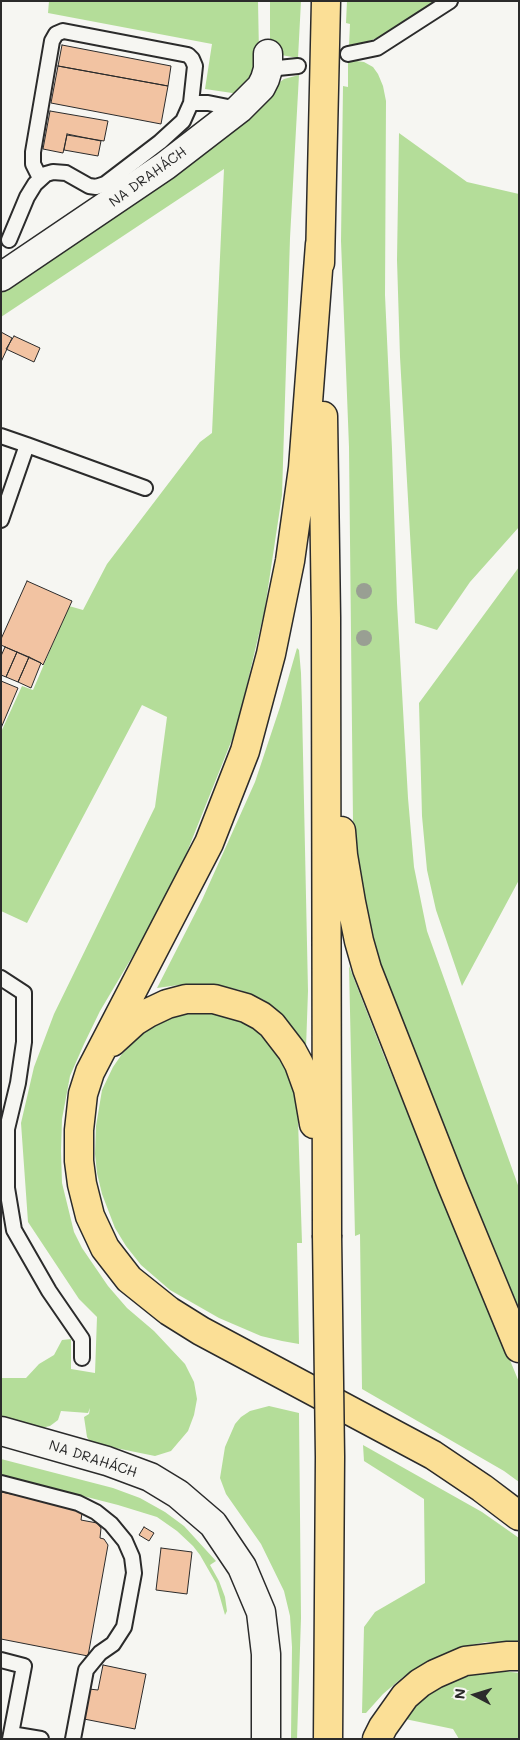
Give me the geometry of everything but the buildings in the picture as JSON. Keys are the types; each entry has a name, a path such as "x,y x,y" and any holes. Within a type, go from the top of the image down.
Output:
{"main road":[{"path":"326,1 320,244 326,618 327,1235 330,1457 328,1739"},
{"path":"320,244 303,468 290,561 271,654 244,751 209,843 90,1072 83,1094 79,1130 80,1172 86,1204 96,1233 129,1279 169,1311 433,1455 519,1516"},
{"path":"326,618 343,854 359,941 367,969 436,1146 519,1348"},
{"path":"98,1055 135,1021 167,1004 186,999 200,998 228,1002 246,1008 261,1016 272,1025 287,1044 304,1076 312,1105 327,1235"},
{"path":"380,1733 405,1696 420,1683 435,1674 465,1661 519,1656"}],"street":[{"name":"NA DRAHÁCH","path":"1,277 94,216 165,166 239,109 261,87 268,62"},
{"name":"NA DRAHÁCH","path":"1,1431 107,1461 150,1477 178,1494 212,1524 242,1567 261,1612 266,1654 266,1739"}],"lane":[{"path":"348,54 377,48 450,1"},
{"path":"8,240 27,197 40,178 46,174 60,172 66,173 88,186 96,187 105,184 179,125 191,103 195,66 191,57 63,31 56,34 52,41 32,152 33,164 40,178"},
{"path":"268,62 298,66"},
{"path":"191,103 208,103 239,109"},
{"path":"1,436 145,488"},
{"path":"1,520 27,445"},
{"path":"1,978 24,993 24,1042 18,1083 7,1129 7,1188 14,1230 49,1291 82,1339 82,1358"},
{"path":"1,1483 78,1503 96,1512 111,1524 125,1541 132,1557 134,1573 124,1627 113,1644 100,1653 86,1670 72,1739"},
{"path":"1,1660 24,1666 11,1736 41,1739"}],"green space":[{"path":"49,1 258,1 259,53 251,79 239,94 205,89 212,44 48,13"},
{"path":"270,1 301,1 298,58 281,55 270,46"},
{"path":"347,1 436,1 379,37 350,49 350,24 346,23"},
{"path":"348,60 364,62 373,67 383,86 386,101 385,295 397,603 408,798 414,867 427,931 519,1188 519,1316 437,1110 397,1016 371,932 359,876 353,822 349,447 341,241 343,86 348,87"},
{"path":"299,75 290,238 282,495 265,608 237,727 185,857 141,942 100,1011 84,1044 70,1076 62,1119 62,1183 74,1232 82,1248 108,1286 127,1308 154,1331 185,1364 194,1382 197,1399 188,1431 171,1451 155,1456 91,1443 87,1437 84,1417 89,1414 90,1408 88,1413 61,1411 58,1420 50,1426 41,1428 1,1418 1,1378 26,1378 39,1364 54,1355 62,1340 71,1339 71,1369 95,1373 97,1317 79,1299 28,1222 21,1123 34,1067 54,1014 155,807 167,717 142,705 27,923 1,911 1,732 22,686 33,690 69,606 83,610 107,564 200,442 212,433 224,169 1,317 1,285 284,79"},
{"path":"399,133 467,182 519,194 519,527 470,582 437,630 415,623 400,357 397,260"},
{"path":"519,567 519,880 462,986 436,910 427,870 422,816 419,703"},
{"path":"297,648 299,650 301,673 302,707 308,991 306,1048 283,1017 264,1000 240,990 212,984 186,984 157,988 202,900 255,782"},
{"path":"349,966 384,1056 519,1382 519,1482 504,1471 362,1389 360,1234 355,1236"},
{"path":"196,1012 212,1013 249,1025 268,1042 284,1063 291,1083 297,1104 302,1243 297,1243 299,1344 261,1336 219,1318 170,1290 141,1265 126,1246 115,1228 102,1194 95,1154 96,1126 102,1090 113,1067 122,1054 140,1036 157,1024 177,1016"},
{"path":"269,1406 299,1413 301,1618 297,1739 291,1739 292,1647 290,1616 284,1591 261,1544 226,1494 220,1478 225,1447 235,1424 250,1411"},
{"path":"363,1445 482,1512 519,1538 519,1642 486,1642 461,1647 425,1663 403,1677 383,1694 366,1713 362,1713 364,1627 375,1612 425,1583 424,1499 364,1461"},
{"path":"1,1459 113,1488 140,1498 165,1512 184,1526 216,1561 210,1565 225,1597 227,1611 225,1615 216,1583 200,1555 177,1531 157,1517 1,1475"},
{"path":"503,1671 519,1673 519,1739 459,1739 453,1729 405,1719 411,1709 439,1685 475,1672"}]}
